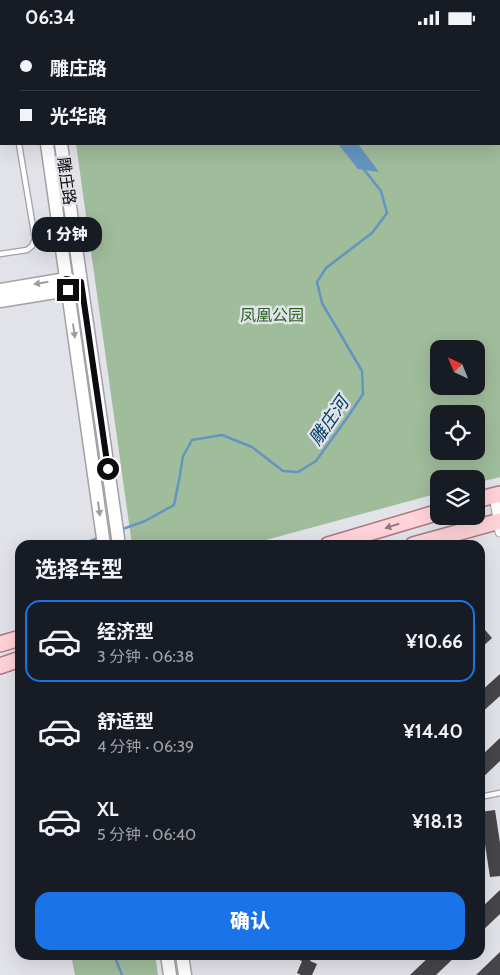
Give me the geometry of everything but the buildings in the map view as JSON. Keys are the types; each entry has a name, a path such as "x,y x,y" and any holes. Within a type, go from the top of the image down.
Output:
{"main road":[{"name":"雕庄路","path":"47,145 104,539"},
{"name":"雕庄路","path":"61,145 118,536"},
{"path":"0,301 81,282"},
{"path":"0,290 67,285"},
{"path":"345,540 430,515"},
{"path":"434,540 499,525"},
{"path":"0,644 15,640"},
{"path":"0,666 15,661"},
{"path":"168,960 170,975"},
{"path":"183,960 185,975"}],"street":[{"path":"497,495 499,525"}],"lane":[{"path":"0,255 27,250 32,246 35,239 18,145"},
{"path":"485,796 500,793"}],"green space":[{"name":"凤凰公园","path":"76,145 500,145 500,477 485,481 485,470 430,470 430,495 266,540 131,540"},
{"path":"72,960 156,960 158,975 75,975"}],"water":[{"path":"339,145 359,145 379,172 358,169"}],"waterway":[{"name":"雕庄河","path":"120,530 145,521 174,505 183,456 192,440 222,435 252,447 283,471 298,472 316,461 347,418 363,394 362,371 322,303 317,282 326,268 372,233 387,213 381,191 362,167"},
{"name":"雕庄河","path":"93,540 98,538"},
{"name":"雕庄河","path":"116,960 122,975"}],"route":[{"path":"68,290 66,279 81,282 108,469"}]}
